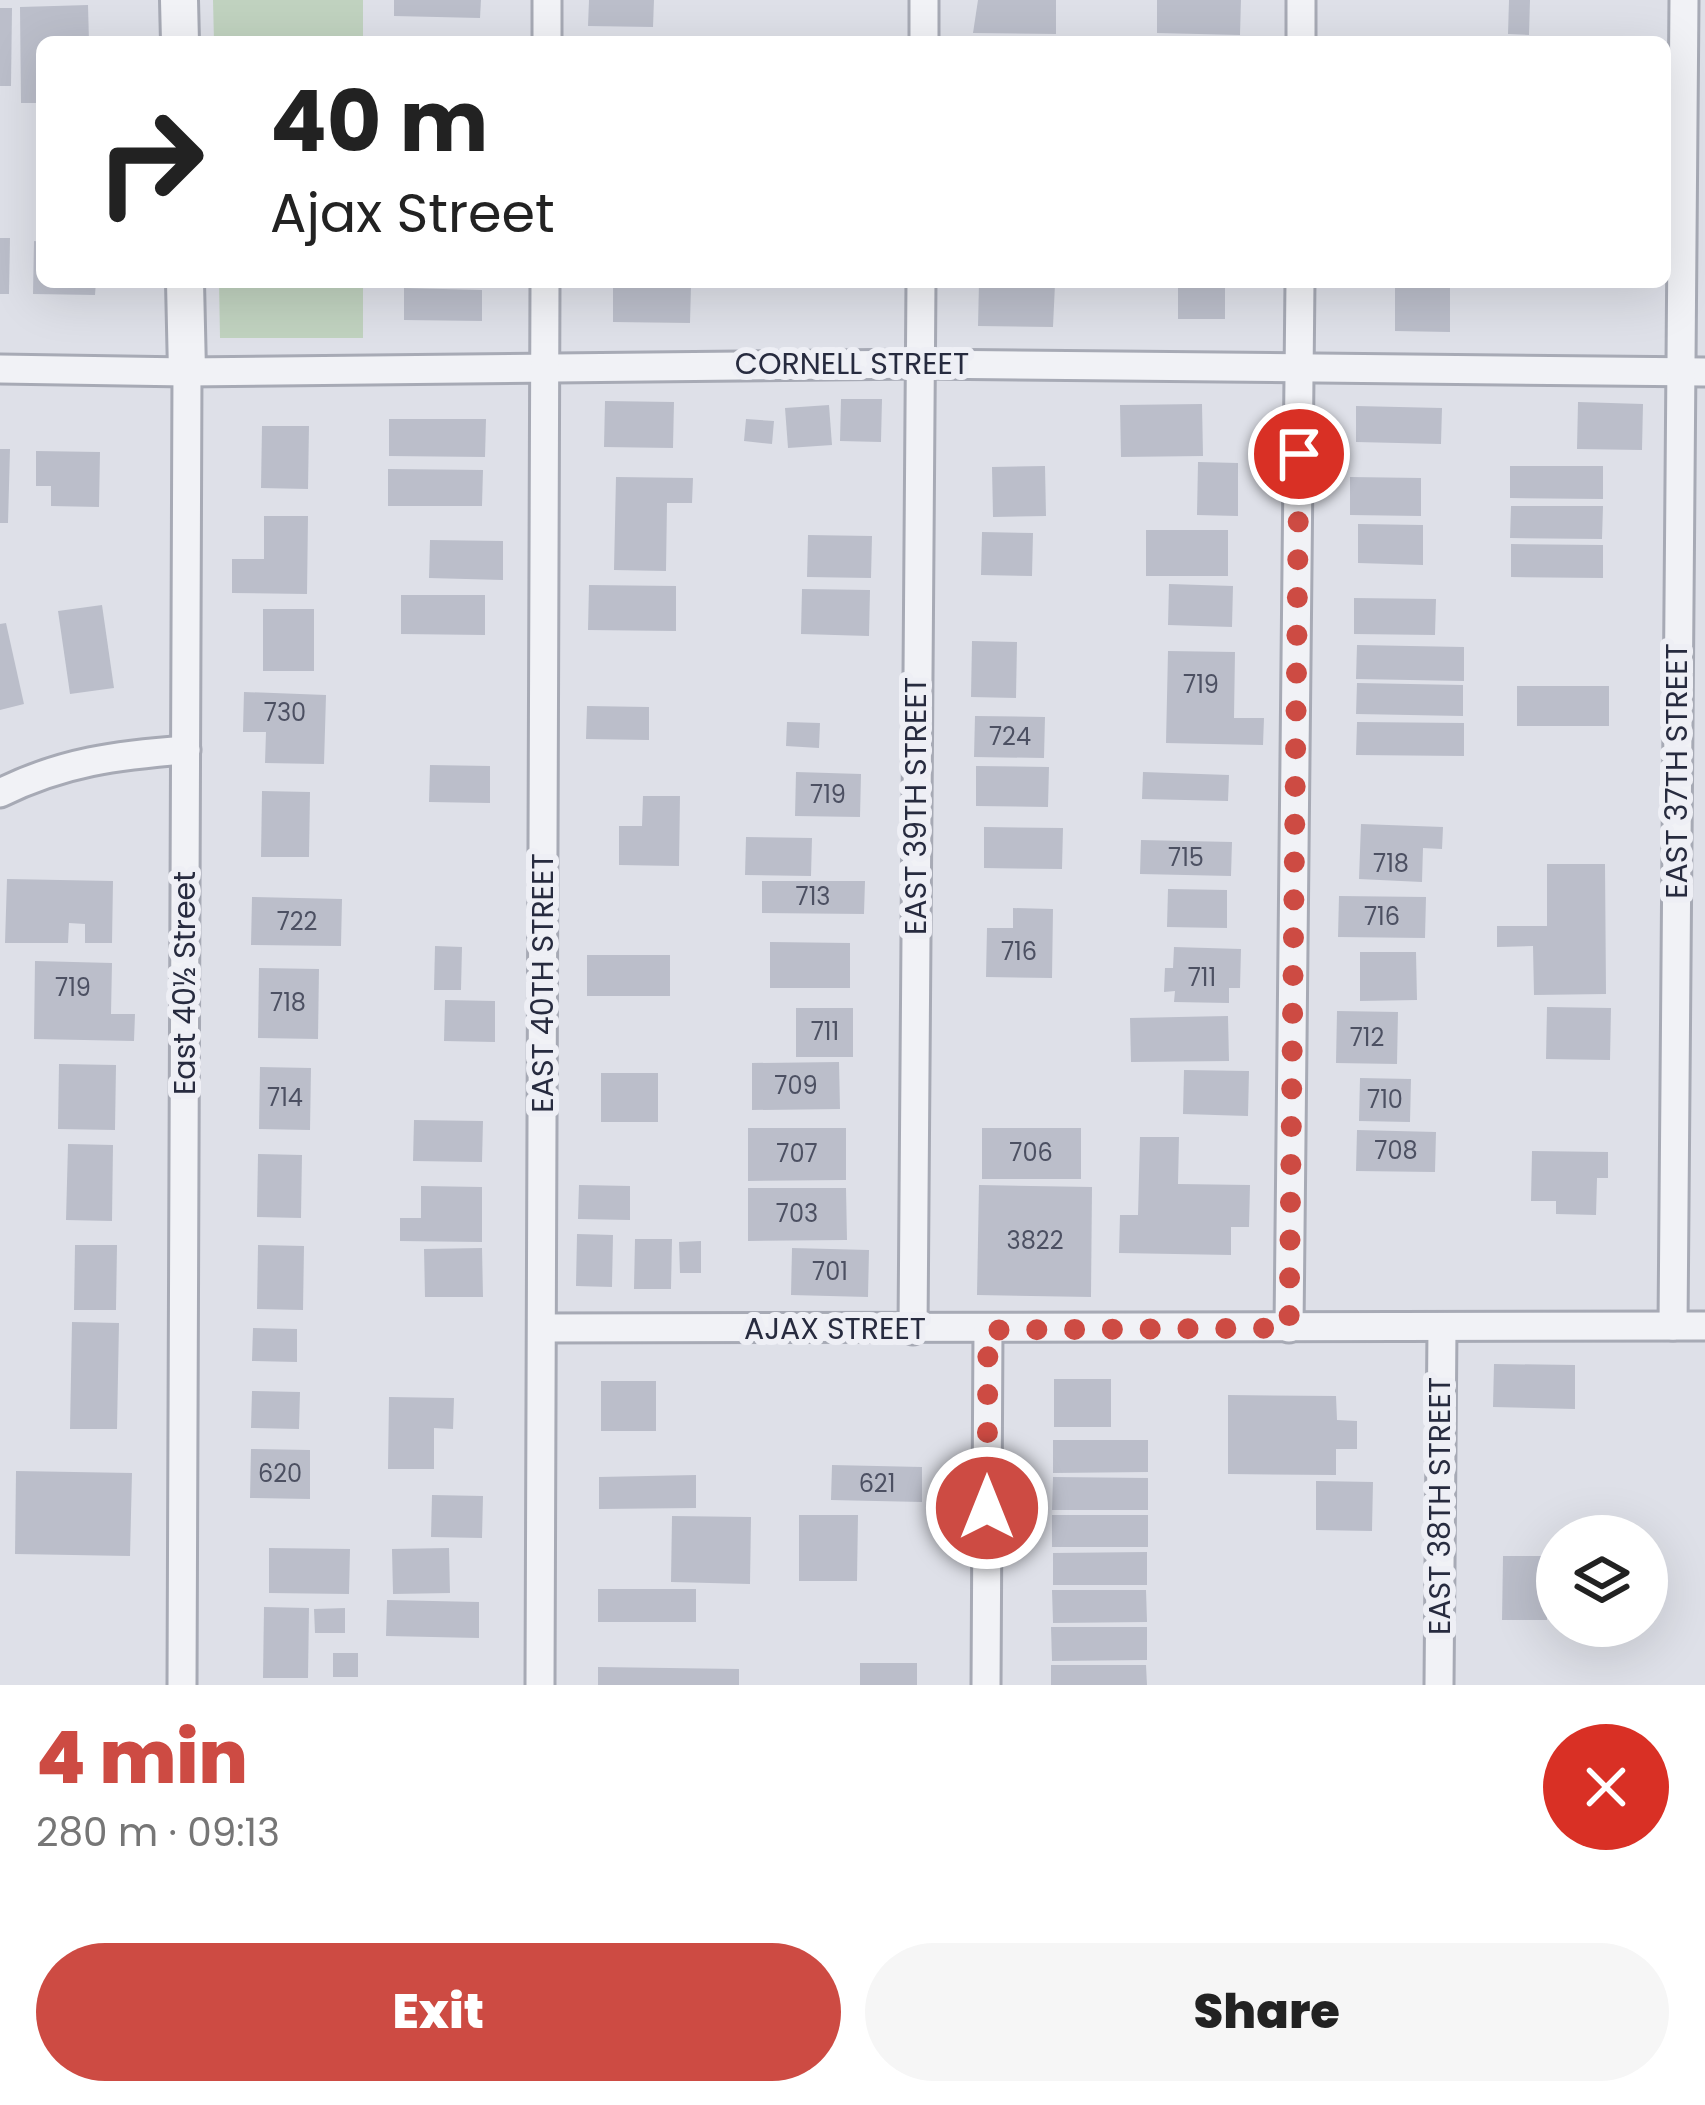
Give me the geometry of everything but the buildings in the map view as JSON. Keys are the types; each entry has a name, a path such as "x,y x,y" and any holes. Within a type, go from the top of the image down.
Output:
{"street":[{"path":"179,0 180,36"},
{"path":"547,0 547,36"},
{"path":"924,0 924,36"},
{"path":"1301,0 1301,36"},
{"name":"EAST 37TH STREET","path":"1673,1326 1692,372 1684,0"},
{"name":"East 40½ Street","path":"182,1685 185,288"},
{"name":"EAST 40TH STREET","path":"539,1685 545,288"},
{"name":"EAST 39TH STREET","path":"913,1330 920,288"},
{"path":"1289,1328 1300,288"},
{"name":"CORNELL STREET","path":"0,368 187,372 919,364 1692,372"},
{"path":"0,793 54,767 106,755 186,750"},
{"name":"AJAX STREET","path":"542,1328 1705,1326"},
{"name":"EAST 38TH STREET","path":"1439,1685 1442,1328"},
{"path":"986,1685 988,1330"}],"green space":[{"path":"213,0 363,0 363,36 214,36"},
{"path":"219,288 363,288 363,338 220,338"}],"route":[{"path":"987,1508 988,1330 1289,1328 1299,454"}]}
